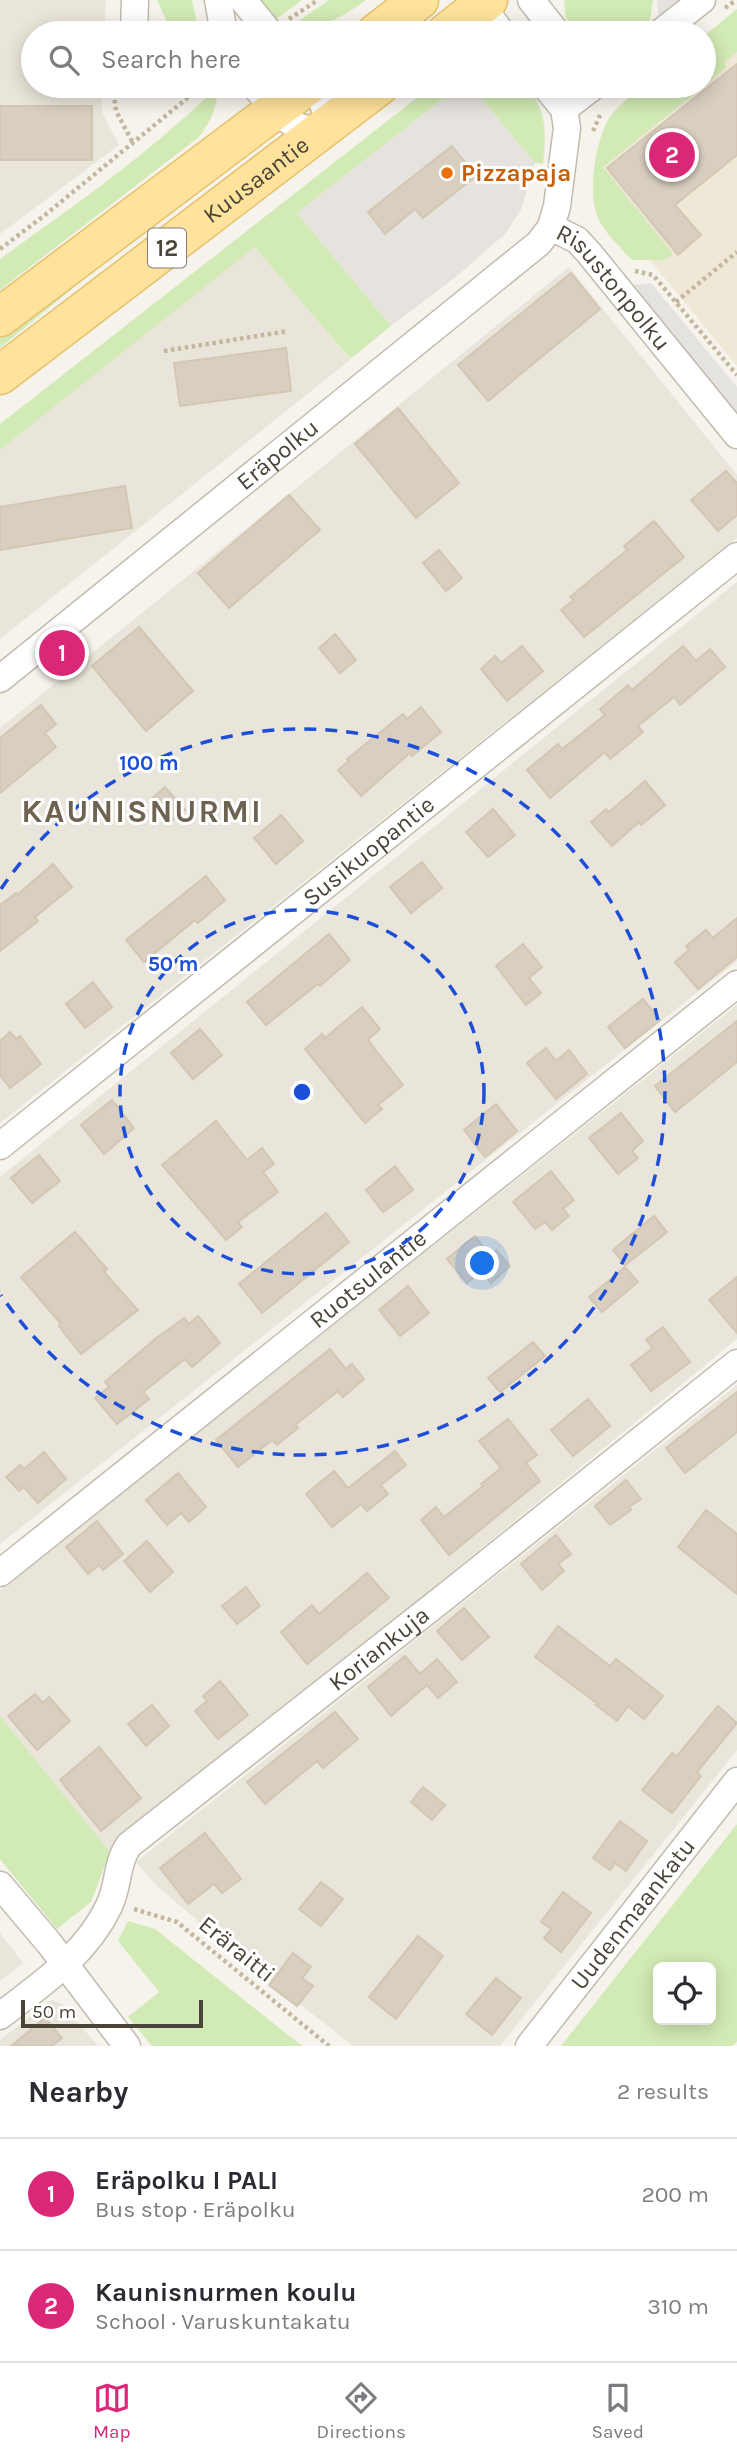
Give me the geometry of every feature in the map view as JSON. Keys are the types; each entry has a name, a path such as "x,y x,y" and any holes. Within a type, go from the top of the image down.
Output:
{"main road":[{"path":"392,21 419,0"},
{"path":"467,21 487,10"},
{"name":"Kuusaantie","path":"0,317 265,98"},
{"name":"Kuusaantie","path":"0,375 364,98"}],"street":[{"path":"134,21 135,0"},
{"path":"218,0 222,21"},
{"path":"243,0 266,21"},
{"path":"531,0 548,21"},
{"path":"675,21 702,0"},
{"path":"265,98 293,124 311,131 323,130 327,117 320,98"},
{"path":"555,98 564,109 595,98"},
{"name":"Risustonpolku","path":"564,109 567,128 565,149 557,206 551,227 577,240 589,253 737,435"},
{"name":"Eräpolku","path":"0,679 496,279 539,243 551,227"},
{"name":"Susikuopantie","path":"0,1146 737,556"},
{"name":"Ruotsulantie","path":"0,1573 737,985"},
{"name":"Koriankuja","path":"0,2016 66,1965 96,1931 110,1904 122,1855 129,1845 737,1363"},
{"name":"Uudenmaankatu","path":"528,2046 737,1781"},
{"path":"0,1885 66,1965 127,2046"}],"path":[{"path":"287,21 318,0"},
{"path":"114,98 116,111 133,143"},
{"path":"0,249 187,98"},
{"path":"592,139 605,98"},
{"path":"676,302 737,252"},
{"path":"625,268 653,275 737,375"},
{"path":"164,351 288,331"},
{"name":"Eräraitti","path":"110,1904 177,1922 329,2046"}],"shaded area":[{"path":"0,0 106,0 105,21 21,21 21,98 101,98 102,112 119,145 0,234"},
{"path":"657,0 702,0 675,21 662,21 658,14"},
{"path":"737,13 737,366 599,198 615,112 633,98 716,98 716,30"},
{"path":"444,98 481,98 535,163 521,210 505,234 457,276 391,326 297,213"},
{"path":"255,246 350,360 0,639 0,450"},
{"path":"569,267 737,475 737,538 0,1123 0,728"},
{"path":"651,283 737,387 737,435 617,287"},
{"path":"737,582 737,961 0,1544 0,1177"},
{"path":"737,1005 737,1339 110,1852 0,1716 0,1590"},
{"path":"737,1385 737,1750 500,2046 353,2046 160,1889 136,1862"},
{"path":"0,1933 23,1963 0,1981"},
{"path":"51,2000 62,2004 98,2046 0,2046 0,2040"}],"green space":[{"path":"157,0 192,0 196,21 167,21"},
{"path":"259,0 302,0 276,19"},
{"path":"329,0 366,0 330,21 299,21"},
{"path":"564,0 653,0 649,21 568,21"},
{"path":"737,9 737,52 724,63 727,67 716,76 716,26"},
{"path":"206,98 216,98 213,113 199,137 0,290 0,259 85,198"},
{"path":"417,98 444,98 297,213 391,326 350,359 255,247 0,450 0,424"},
{"path":"481,98 534,98 542,113 545,133 543,164 535,163"},
{"path":"629,98 689,98 603,167 673,254 664,260 632,260 603,227 596,211 593,185 599,143 608,120"},
{"path":"133,234 135,237 0,348 0,338"},
{"path":"0,1716 110,1852 91,1902 57,1929 0,1859"},
{"path":"737,1824 737,2041 733,2046 561,2046"},
{"path":"128,1921 155,1929 302,2046 152,2046 128,2017 159,1992 118,1941"}],"building":[{"path":"737,64 737,155 675,205 701,235 678,255 607,168 694,98 716,98 716,81"},
{"path":"0,106 92,106 92,160 0,160"},
{"path":"452,146 476,176 423,218 415,209 385,234 368,212"},
{"path":"571,273 600,309 488,401 458,365"},
{"path":"286,348 291,391 180,406 174,363"},
{"path":"398,408 459,483 416,518 355,444"},
{"path":"726,471 737,483 737,515 718,531 691,500"},
{"path":"125,486 132,528 0,550 0,507"},
{"path":"289,495 320,530 229,608 198,573"},
{"path":"654,521 684,557 584,637 561,610 574,600 570,597 627,550 624,546"},
{"path":"439,550 462,578 446,591 423,563"},
{"path":"139,627 193,691 146,731 92,666"},
{"path":"335,634 356,660 340,673 319,648"},
{"path":"522,646 543,671 507,701 481,669 495,656 501,663"},
{"path":"683,646 696,661 710,649 725,667 680,705 674,697 638,726 643,732 610,759 605,752 550,798 527,770 558,744 562,749 605,715 600,709 628,685 632,690"},
{"path":"41,705 56,724 45,733 56,747 0,793 0,738"},
{"path":"421,707 441,732 412,756 410,753 361,796 338,770 349,761 347,759 403,714 407,719"},
{"path":"645,781 665,805 641,825 639,822 612,846 591,822 606,809 609,812"},
{"path":"165,787 185,810 169,823 150,800"},
{"path":"493,809 515,835 488,857 466,832"},
{"path":"281,815 303,841 276,864 254,838"},
{"path":"422,862 442,888 411,913 390,887"},
{"path":"53,864 72,887 35,917 38,921 0,951 0,905 16,893 17,895"},
{"path":"206,876 225,900 198,923 195,920 144,962 126,940"},
{"path":"737,918 737,957 698,989 675,962 689,950 686,946 706,930 713,938"},
{"path":"329,934 350,960 320,986 318,984 266,1025 247,1002"},
{"path":"523,944 542,967 529,978 541,993 526,1005 496,966"},
{"path":"93,982 112,1007 85,1028 66,1004"},
{"path":"643,999 660,1020 625,1048 608,1027"},
{"path":"362,1007 380,1029 368,1040 403,1085 378,1105 382,1109 365,1123 305,1049 322,1034 325,1038"},
{"path":"737,1021 737,1062 675,1112 655,1086"},
{"path":"200,1029 222,1055 193,1079 171,1053"},
{"path":"10,1032 16,1039 20,1036 41,1064 10,1088 0,1075 0,1041"},
{"path":"546,1048 556,1061 569,1050 587,1074 556,1099 527,1063"},
{"path":"112,1100 134,1128 104,1154 81,1125"},
{"path":"496,1104 517,1131 485,1157 464,1130"},
{"path":"621,1113 643,1141 632,1151 638,1158 618,1174 589,1138"},
{"path":"216,1121 247,1160 262,1148 274,1164 263,1172 278,1192 238,1222 242,1227 226,1240 162,1165"},
{"path":"39,1155 60,1181 32,1203 11,1178"},
{"path":"395,1166 413,1190 383,1212 366,1190"},
{"path":"551,1171 574,1200 563,1209 569,1216 552,1230 545,1222 535,1229 513,1202"},
{"path":"326,1213 349,1242 262,1313 239,1284"},
{"path":"654,1216 667,1232 625,1265 613,1250"},
{"path":"75,1232 107,1269 104,1272 138,1310 81,1354 59,1326 61,1324 21,1277"},
{"path":"475,1236 490,1255 496,1250 510,1266 491,1283 481,1271 467,1283 447,1259"},
{"path":"625,1267 638,1282 602,1312 589,1297"},
{"path":"737,1277 737,1333 709,1300"},
{"path":"408,1286 429,1313 400,1336 379,1310"},
{"path":"198,1316 220,1343 192,1367 185,1359 143,1392 149,1399 117,1424 95,1398 109,1387 105,1382 184,1318 189,1324"},
{"path":"663,1327 690,1362 651,1391 631,1365 653,1348 646,1340"},
{"path":"533,1342 545,1356 500,1392 488,1378"},
{"path":"330,1349 346,1369 352,1364 364,1379 343,1397 338,1391 295,1425 298,1428 277,1445 272,1440 238,1467 216,1440"},
{"path":"737,1392 737,1432 685,1473 666,1448"},
{"path":"588,1399 610,1426 573,1456 551,1430"},
{"path":"508,1419 537,1455 526,1463 540,1481 449,1555 421,1520 436,1507 444,1517 501,1468 479,1441"},
{"path":"395,1451 406,1465 381,1485 388,1494 367,1511 361,1504 332,1527 306,1494 334,1471 348,1488"},
{"path":"44,1452 66,1479 38,1503 24,1487 19,1491 6,1477 20,1465 24,1469"},
{"path":"178,1473 206,1507 189,1522 181,1513 167,1525 146,1500"},
{"path":"626,1480 641,1499 610,1525 595,1506"},
{"path":"706,1510 737,1534 737,1594 678,1547"},
{"path":"97,1521 123,1554 103,1570 99,1565 88,1574 66,1547"},
{"path":"556,1535 571,1554 558,1564 564,1571 542,1590 521,1564"},
{"path":"147,1541 173,1572 150,1592 124,1561"},
{"path":"367,1573 389,1598 307,1664 281,1632 312,1605 319,1614"},
{"path":"246,1587 260,1606 237,1624 222,1606"},
{"path":"464,1608 489,1637 462,1660 437,1631"},
{"path":"558,1626 610,1666 616,1659 663,1696 644,1719 628,1706 617,1721 535,1657"},
{"path":"405,1656 420,1674 437,1659 457,1682 438,1698 427,1685 391,1716 368,1687"},
{"path":"220,1681 248,1715 218,1739 195,1711 207,1701 203,1696"},
{"path":"35,1694 43,1703 49,1697 70,1721 37,1750 8,1716"},
{"path":"152,1705 169,1726 146,1746 128,1724"},
{"path":"718,1706 737,1723 697,1772 701,1776 672,1813 642,1790 672,1753 677,1756"},
{"path":"335,1712 358,1739 323,1768 317,1761 265,1804 247,1782"},
{"path":"99,1747 141,1798 101,1831 60,1780"},
{"path":"423,1787 445,1805 432,1820 411,1802"},
{"path":"620,1821 647,1841 626,1871 615,1863 610,1870 593,1858"},
{"path":"205,1833 241,1879 222,1893 214,1884 188,1904 160,1868"},
{"path":"321,1882 343,1899 321,1926 299,1909"},
{"path":"563,1892 591,1913 561,1952 544,1938 551,1929 541,1922"},
{"path":"418,1936 443,1956 396,2019 369,1997"},
{"path":"293,1953 311,1967 302,1978 313,1986 297,2006 269,1985"},
{"path":"496,1978 521,1998 492,2035 466,2014"},
{"path":"45,2018 62,2038 52,2046 11,2046"}],"place":[{"name":"Kaunisnurmen koulu","path":"672,155"},
{"name":"Pizzapaja","path":"447,173"},
{"name":"Eräpolku I PALI","path":"62,653"}],"district":[{"name":"KAUNISNURMI","path":"142,811"}]}
